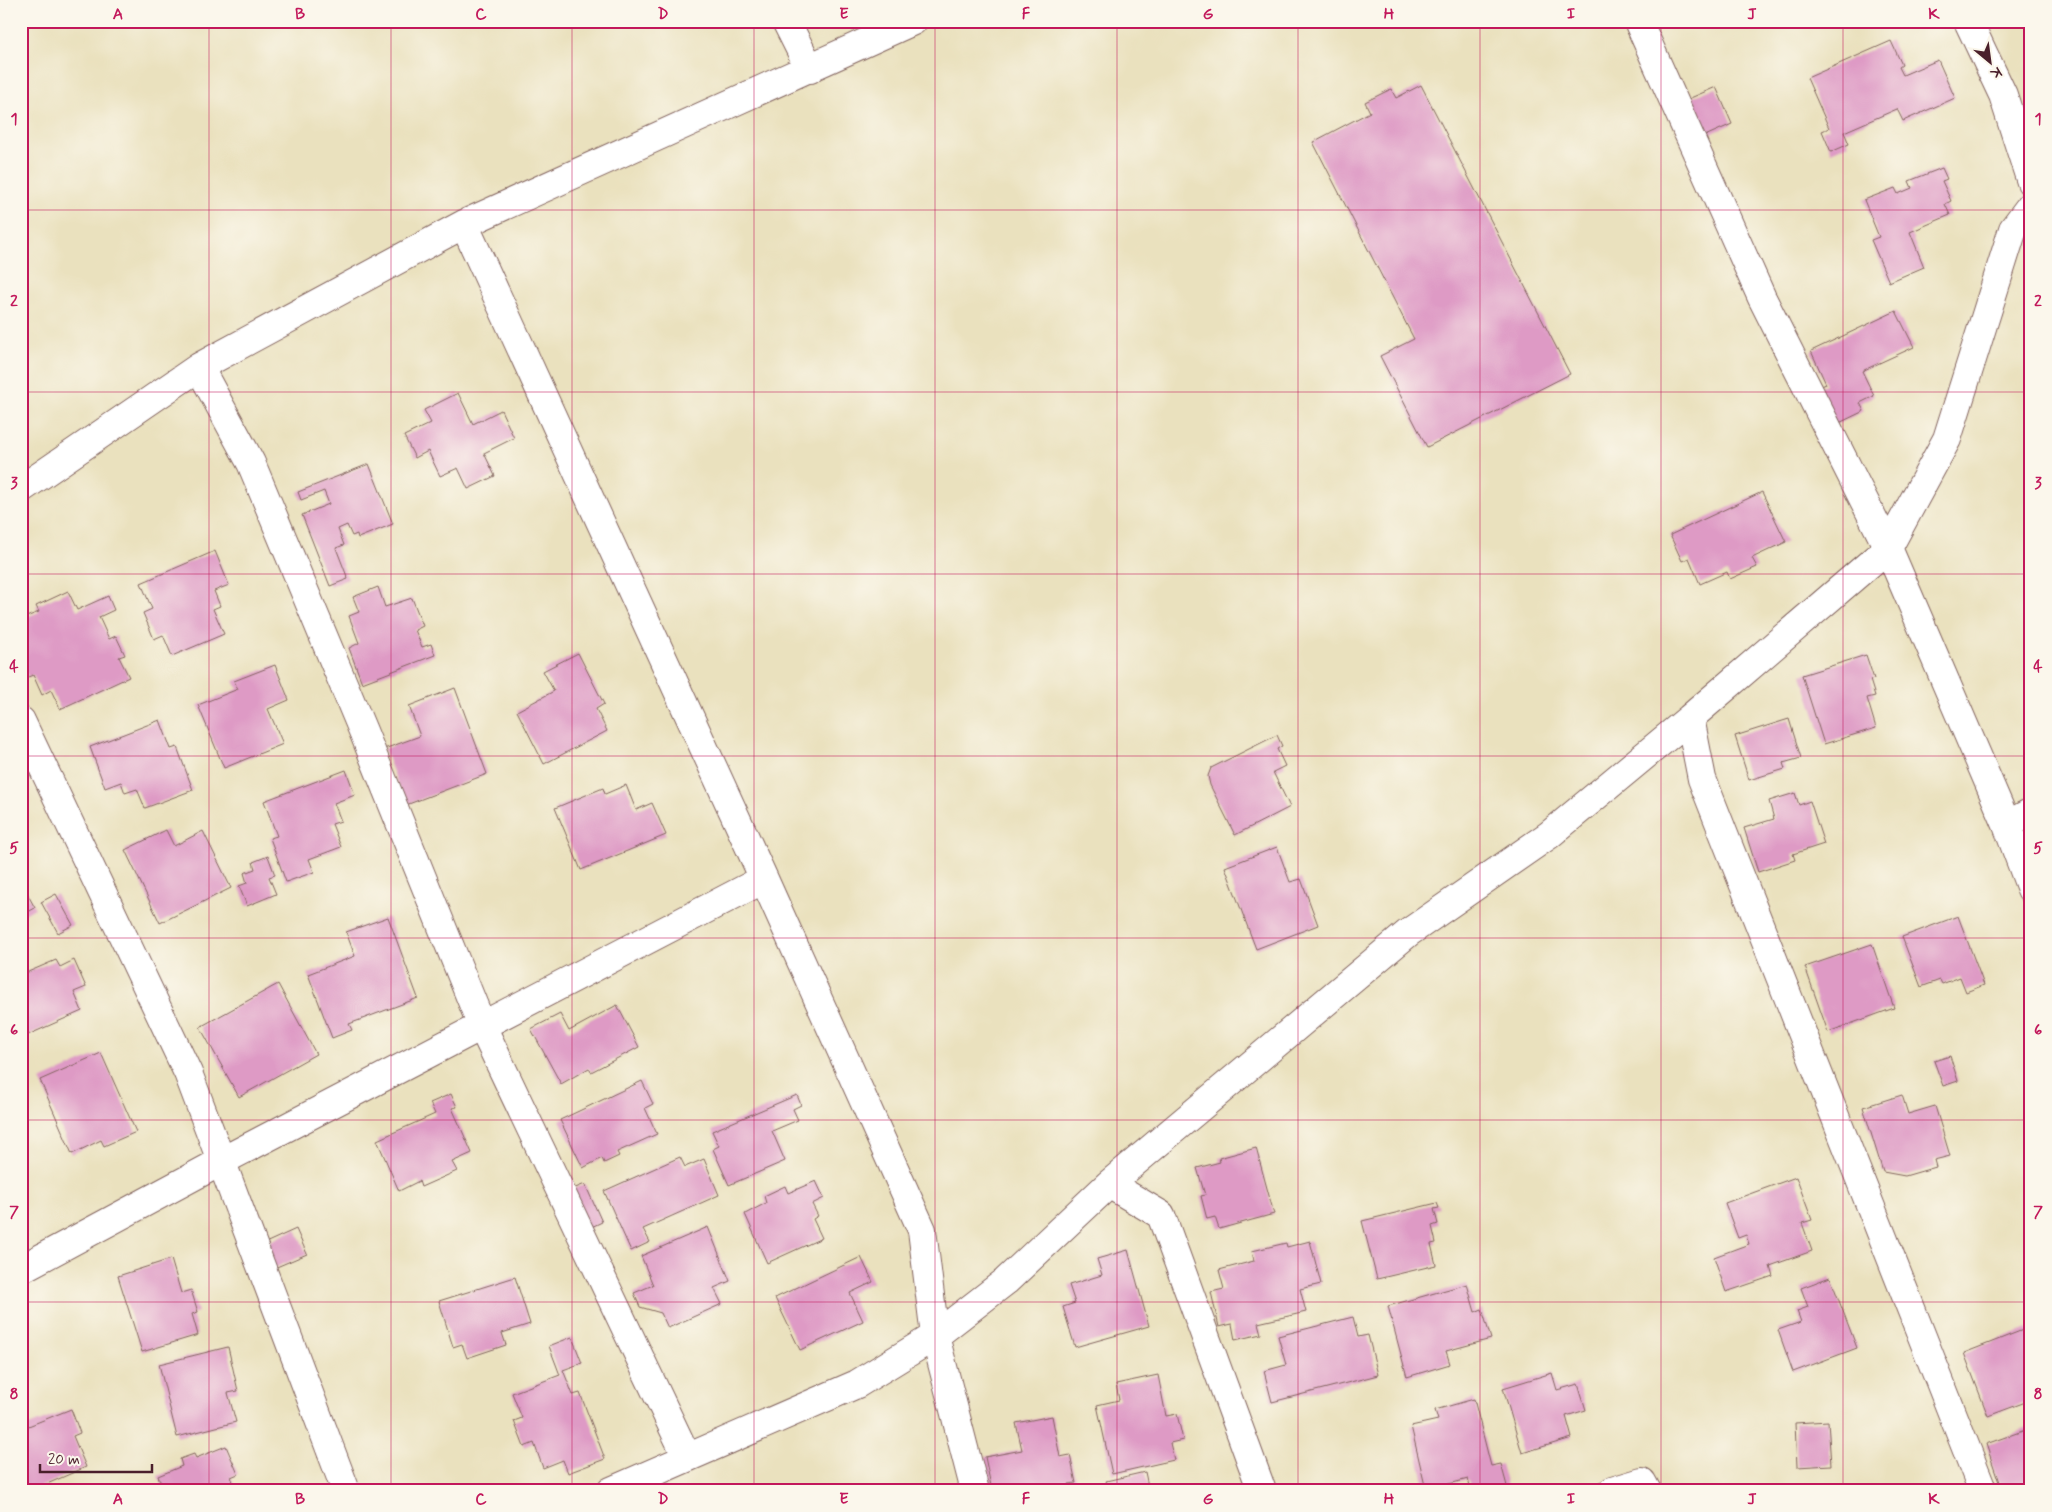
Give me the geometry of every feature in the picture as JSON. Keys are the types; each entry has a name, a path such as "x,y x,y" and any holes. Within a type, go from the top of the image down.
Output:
{"street":[{"path":"786,21 810,69"},
{"path":"21,489 199,367 464,224 913,21"},
{"path":"1638,21 1762,298 1888,548 2019,819 2031,889"},
{"path":"1968,21 2003,95 2031,182"},
{"path":"611,1491 857,1384 934,1336 1006,1281 1110,1184 1408,933 1549,835 1690,718 1888,548 1947,439 2013,229 2031,205"},
{"path":"464,224 764,879 922,1230 934,1336 976,1491"},
{"path":"199,367 251,463 363,731 482,1026 687,1457"},
{"path":"1690,718 1702,779 1983,1491"},
{"path":"21,721 188,1073 346,1491"},
{"path":"21,1269 222,1161 764,879"},
{"path":"1110,1184 1161,1215 1262,1491"},
{"path":"1612,1491 1642,1482 1647,1491"}],"building":[{"path":"1891,41 1902,65 1899,67 1903,75 1938,60 1955,98 1903,121 1897,109 1844,132 1849,144 1831,152 1822,131 1829,128 1807,78"},
{"path":"1421,85 1570,374 1427,447 1380,356 1414,339 1313,142 1370,112 1365,102 1391,89 1396,98"},
{"path":"1716,87 1732,124 1696,140 1679,103"},
{"path":"1942,168 1947,179 1942,181 1951,201 1945,204 1950,215 1910,232 1924,267 1889,282 1871,240 1879,237 1864,200 1895,188 1898,194 1912,188 1909,181"},
{"path":"1896,311 1914,347 1862,371 1874,396 1860,403 1864,411 1835,425 1817,388 1826,384 1811,351"},
{"path":"458,393 473,424 501,410 514,438 484,453 495,476 468,489 458,468 440,476 428,451 415,458 404,436 431,423 424,410"},
{"path":"369,464 393,524 358,538 357,534 352,536 347,525 338,529 344,545 336,548 348,579 330,586 302,515 329,504 324,491 301,500 298,492"},
{"path":"1762,492 1786,542 1752,558 1757,567 1730,579 1727,572 1700,584 1689,558 1682,561 1670,535"},
{"path":"215,551 229,585 214,591 220,606 213,609 224,634 172,656 163,635 154,639 143,613 152,609 141,583"},
{"path":"378,587 385,607 412,598 423,626 415,630 422,647 431,644 435,655 362,683 349,648 359,643 349,616 359,612 353,597"},
{"path":"68,591 77,610 108,596 114,610 99,617 109,639 116,636 125,655 119,657 129,677 60,709 51,690 42,695 33,675 28,677 21,663 21,639 26,636 21,625 21,619 39,612 36,606"},
{"path":"578,653 604,704 596,709 607,731 544,764 517,711 554,691 543,671"},
{"path":"1866,655 1874,679 1870,680 1875,696 1867,698 1876,728 1824,744 1802,675"},
{"path":"275,665 289,700 268,709 283,744 224,768 198,705 238,689 234,681"},
{"path":"455,688 487,774 406,805 384,749 420,736 409,706"},
{"path":"1789,719 1801,758 1783,763 1785,769 1749,780 1735,736"},
{"path":"160,720 171,749 177,747 193,790 145,808 137,789 125,793 121,782 105,788 90,747"},
{"path":"1277,735 1282,746 1277,749 1285,766 1273,772 1290,807 1235,835 1210,785 1208,776 1211,768"},
{"path":"346,770 355,795 334,803 341,821 332,824 341,847 309,859 314,872 286,882 270,838 277,836 264,801"},
{"path":"626,785 636,810 652,803 666,835 581,870 555,808 603,788 605,794"},
{"path":"1795,793 1799,805 1810,801 1824,844 1793,854 1795,860 1758,872 1744,828 1774,819 1769,801"},
{"path":"166,830 174,846 203,831 231,888 160,923 125,850"},
{"path":"1277,847 1290,882 1301,879 1318,925 1256,949 1225,867"},
{"path":"268,856 275,875 269,877 276,894 247,906 239,886 247,883 244,873 255,869 253,862"},
{"path":"21,882 35,908 21,916"},
{"path":"56,894 73,925 58,933 41,902"},
{"path":"1958,916 1984,985 1966,992 1960,977 1942,984 1940,980 1921,987 1902,937"},
{"path":"388,917 418,998 349,1024 352,1030 332,1038 308,974 355,956 346,932"},
{"path":"1872,944 1894,1008 1828,1032 1805,967"},
{"path":"56,960 60,967 74,960 86,987 74,992 82,1011 21,1038 21,975"},
{"path":"278,984 316,1054 239,1097 200,1027"},
{"path":"617,1005 639,1047 591,1072 589,1068 561,1084 531,1029 560,1014 569,1031"},
{"path":"101,1053 136,1132 104,1146 101,1140 72,1154 40,1080"},
{"path":"1950,1056 1958,1081 1943,1086 1934,1061"},
{"path":"642,1081 653,1104 645,1108 657,1134 617,1152 619,1156 604,1163 602,1158 583,1168 560,1120"},
{"path":"451,1094 457,1107 452,1108 472,1153 452,1162 457,1171 421,1187 419,1181 399,1191 377,1140 435,1114 430,1103"},
{"path":"797,1095 801,1105 793,1109 798,1120 772,1131 785,1161 729,1185 713,1149 719,1146 712,1131"},
{"path":"1902,1095 1908,1114 1935,1106 1950,1156 1934,1160 1936,1167 1905,1176 1883,1172 1863,1107"},
{"path":"1256,1148 1274,1214 1219,1229 1215,1217 1207,1219 1201,1196 1205,1195 1197,1168 1220,1162 1219,1158"},
{"path":"680,1157 685,1167 704,1159 719,1195 643,1229 650,1242 631,1251 604,1191"},
{"path":"1796,1177 1812,1220 1802,1223 1812,1251 1770,1266 1773,1276 1726,1292 1714,1257 1749,1244 1746,1235 1738,1238 1725,1203"},
{"path":"816,1181 824,1198 812,1204 818,1216 813,1219 822,1238 767,1263 745,1214 766,1203 764,1196 785,1186 788,1193"},
{"path":"585,1184 602,1222 583,1231 566,1192"},
{"path":"1437,1203 1439,1208 1434,1209 1438,1224 1432,1226 1436,1243 1431,1244 1436,1265 1377,1279 1362,1221"},
{"path":"708,1227 730,1281 714,1288 722,1304 668,1328 661,1313 640,1307 634,1293 653,1285 641,1256"},
{"path":"296,1229 307,1254 272,1269 261,1245"},
{"path":"1310,1241 1321,1284 1300,1289 1306,1312 1258,1323 1261,1334 1235,1340 1232,1324 1219,1327 1211,1292 1224,1289 1219,1270 1254,1261 1252,1251 1286,1243 1287,1247"},
{"path":"1128,1250 1149,1326 1075,1347 1063,1307 1075,1303 1069,1285 1102,1275 1097,1259"},
{"path":"861,1257 873,1282 850,1293 863,1321 800,1350 775,1298"},
{"path":"171,1259 181,1293 191,1290 198,1312 192,1314 198,1335 142,1352 118,1276"},
{"path":"515,1277 530,1324 502,1333 506,1345 467,1358 462,1344 453,1347 439,1301"},
{"path":"1830,1277 1857,1348 1793,1372 1778,1330 1801,1322 1797,1311 1808,1307 1801,1288"},
{"path":"1467,1284 1475,1312 1482,1309 1491,1339 1446,1351 1450,1364 1407,1377 1388,1306"},
{"path":"1353,1317 1358,1337 1368,1335 1378,1375 1272,1402 1264,1371 1286,1365 1278,1336"},
{"path":"2028,1328 2031,1335 2031,1400 1988,1416 1964,1353"},
{"path":"572,1337 582,1363 563,1370 573,1395 580,1393 605,1459 568,1473 563,1460 543,1468 534,1443 524,1447 514,1421 522,1418 512,1393 560,1375 549,1346"},
{"path":"228,1347 238,1391 228,1393 236,1422 177,1437 159,1364"},
{"path":"1552,1373 1557,1390 1578,1384 1586,1410 1566,1416 1572,1438 1522,1453 1503,1388"},
{"path":"1158,1375 1166,1416 1177,1414 1183,1440 1170,1443 1174,1460 1112,1474 1097,1405 1119,1400 1116,1384"},
{"path":"1474,1399 1491,1466 1501,1464 1507,1486 1487,1491 1471,1491 1468,1479 1426,1490 1411,1426 1438,1420 1435,1410"},
{"path":"71,1409 80,1433 73,1436 86,1467 31,1491 21,1491 21,1429"},
{"path":"1052,1416 1060,1457 1070,1455 1076,1483 1069,1484 1071,1491 992,1491 985,1457 1022,1450 1016,1423"},
{"path":"1828,1421 1831,1465 1797,1467 1795,1423"},
{"path":"2031,1428 2031,1491 2002,1491 1986,1444"},
{"path":"226,1446 238,1474 231,1477 237,1491 164,1491 158,1476 182,1466 180,1459 194,1454 196,1458"},
{"path":"1145,1472 1149,1491 1094,1491 1108,1487 1106,1481"}]}
